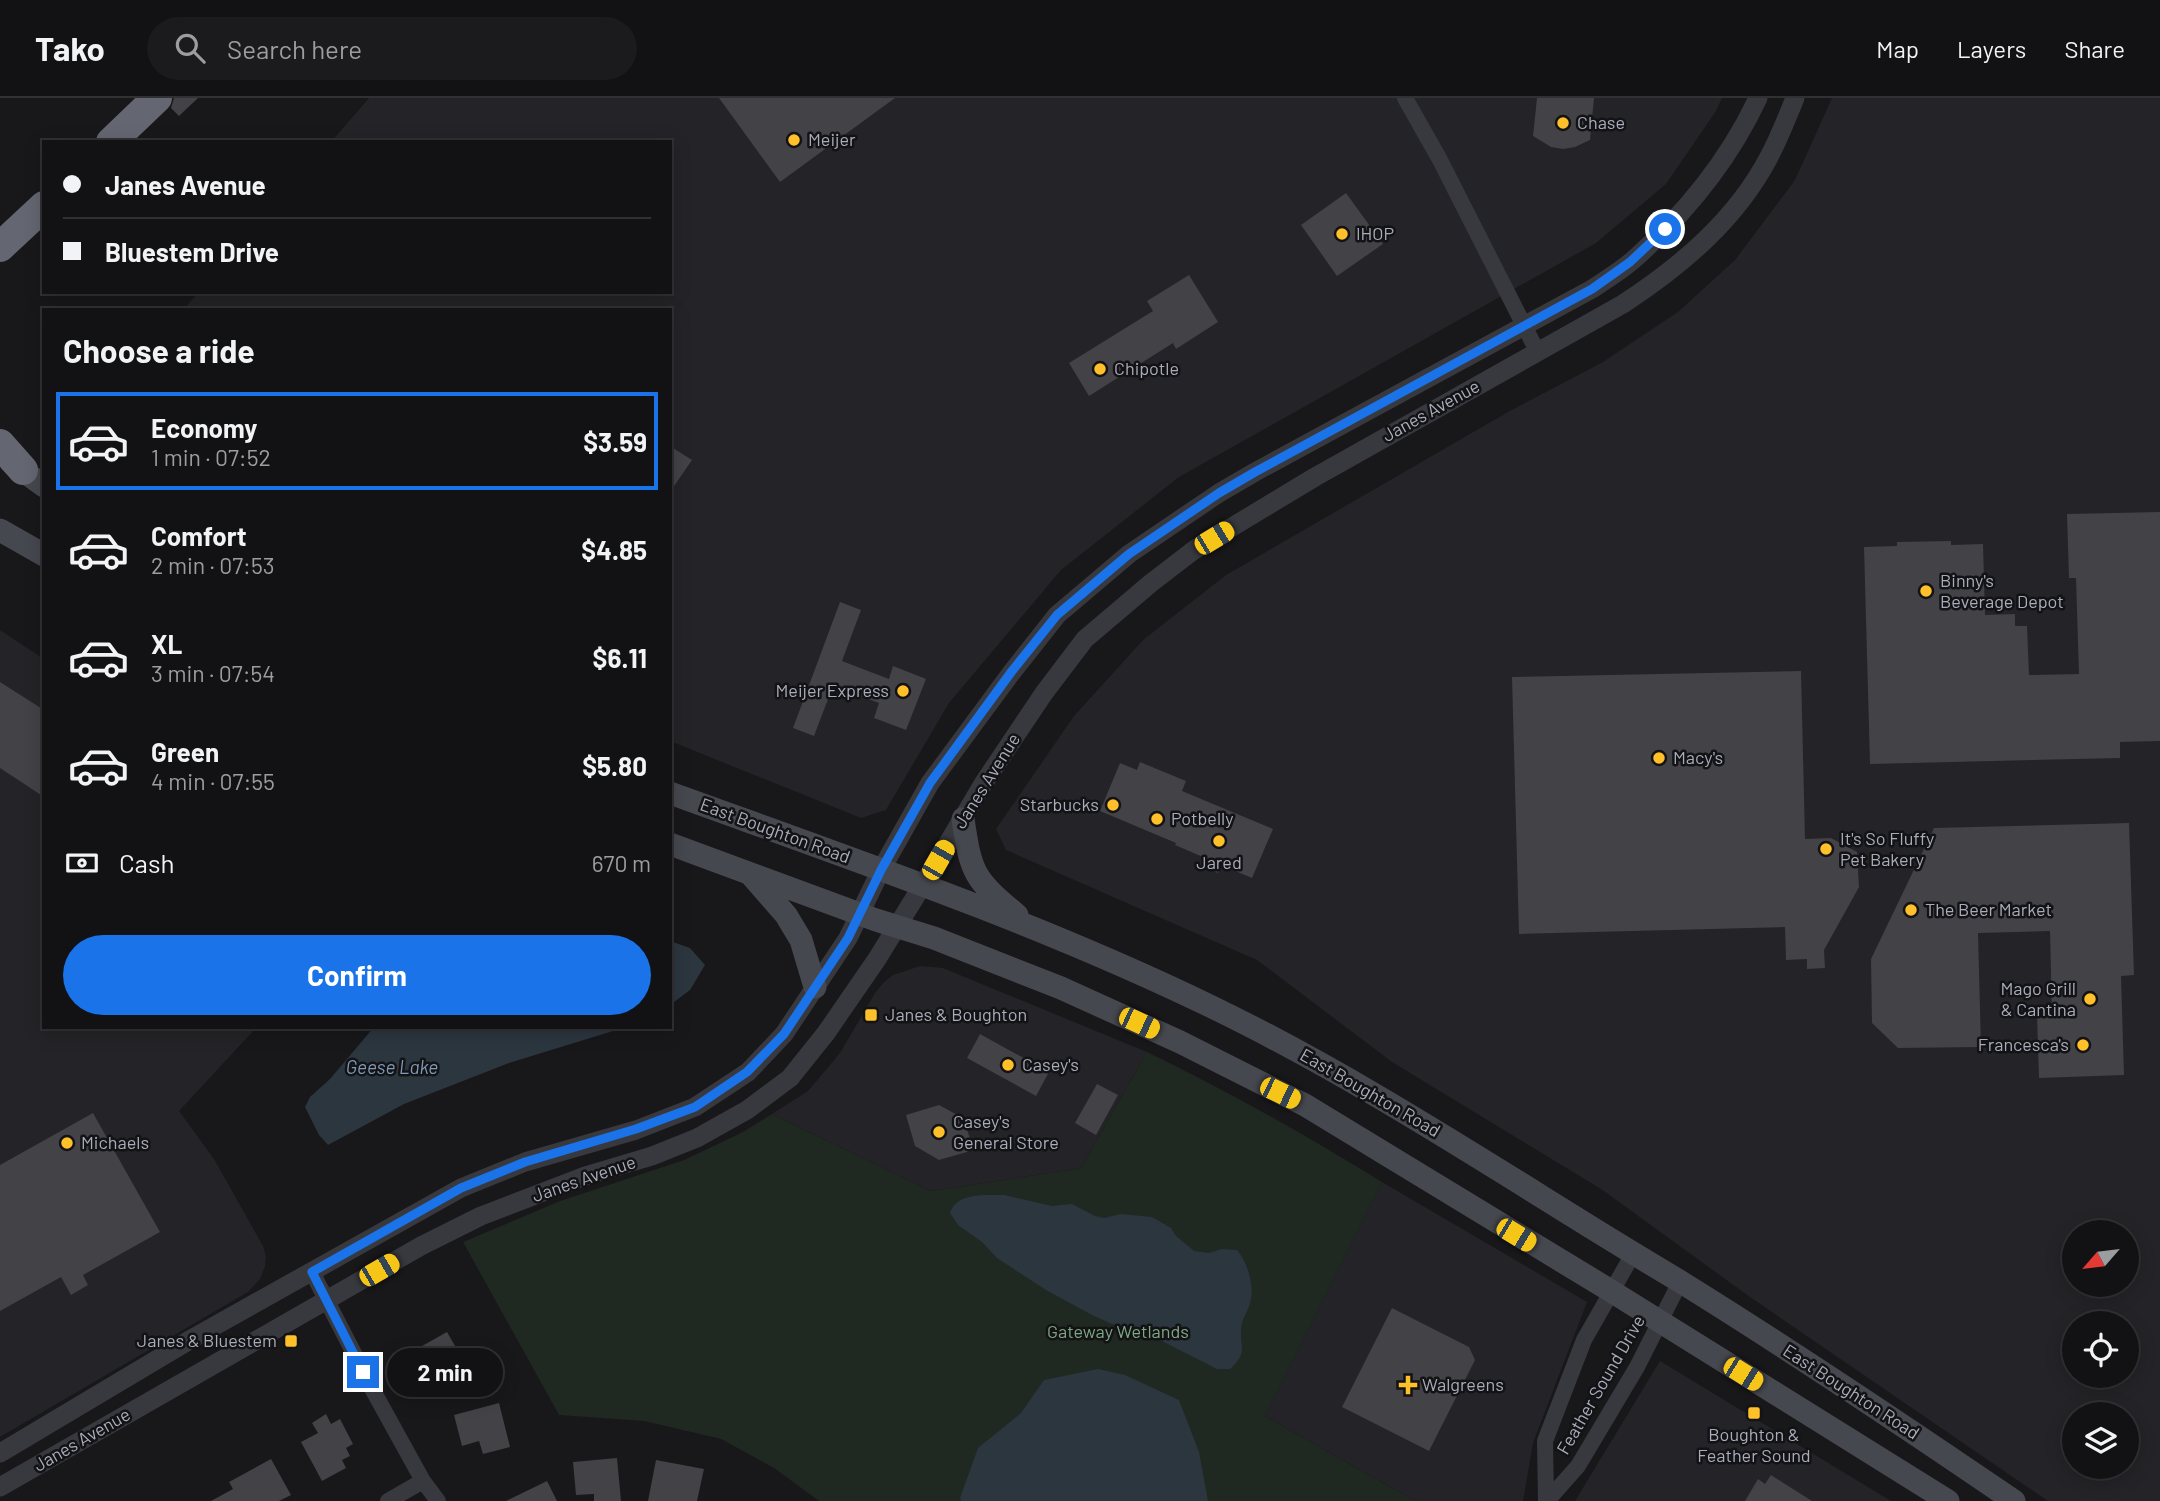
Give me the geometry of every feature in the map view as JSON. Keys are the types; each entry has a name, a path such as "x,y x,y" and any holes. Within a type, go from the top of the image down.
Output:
{"highway":[{"path":"113,140 157,98"},
{"path":"0,247 42,208"},
{"path":"0,444 22,470"}],"main road":[{"path":"0,530 42,554"},
{"name":"East Boughton Road","path":"672,794 923,885 1117,963 1212,1007 1332,1070 1680,1282 1879,1409 2014,1501"},
{"path":"963,819 968,857 975,874 987,890 1035,930"},
{"path":"672,845 858,914 934,938 1061,988 1180,1042 1305,1105 1948,1501"},
{"path":"749,872 786,915 801,940 815,987"}],"street":[{"path":"1405,98 1440,160 1537,351"},
{"name":"Janes Avenue","path":"0,1453 193,1338 461,1188 525,1162 636,1129 695,1107 747,1072 784,1034 848,938 881,870 930,783 1012,671 1057,615 1129,554 1243,479 1592,289 1630,262 1694,197 1748,121 1758,98"},
{"name":"Janes Avenue","path":"0,1487 421,1246 481,1216 585,1176 663,1152 697,1138 747,1110 790,1078 826,1033 923,885 983,784 1084,639 1194,550 1315,477 1623,304 1653,284 1683,261 1743,197 1769,158 1795,98"},
{"name":"Feather Sound Drive","path":"1546,1501 1545,1441 1584,1340 1633,1254"},
{"path":"312,1272 423,1481 438,1501"},
{"name":"Feather Sound Drive","path":"1546,1501 1578,1466 1637,1367 1680,1282"},
{"path":"388,1501 423,1481"}],"shaded area":[{"path":"369,98 1722,98 1666,184 1596,243 1179,477 1061,570 949,703 886,810 861,818 672,742 672,308 185,308 197,294 672,294 672,140 333,140"},
{"path":"1832,98 2160,98 2160,1501 2048,1501 1750,1297 1601,1189 1392,1062 1257,960 1006,850 996,829 1074,716 1143,640 1226,575 1508,412 1603,362 1678,312 1735,260 1795,180"},
{"path":"0,630 42,658 42,1029 255,1029 179,1111 214,1159 266,1256 260,1279 248,1292 0,1437"},
{"path":"920,966 943,968 1147,1052 1081,1168 931,1191 772,1114 808,1091 840,1053 884,982 893,975"},
{"path":"1382,1182 1587,1302 1533,1443 1523,1501 1415,1501 1265,1416"},
{"path":"1660,1361 1891,1501 1575,1501"}],"green space":[{"name":"Gateway Wetlands","path":"1147,1052 1266,1114 1382,1182 1265,1416 1415,1501 819,1501 774,1468 721,1439 644,1421 559,1415 463,1242 560,1201 684,1160 741,1133 772,1114 931,1191 1081,1168"}],"water":[{"path":"672,942 690,948 705,965 690,990 672,1004"},
{"name":"Geese Lake","path":"372,1029 620,1029 509,1063 404,1104 328,1145 319,1135 305,1107 310,1097 330,1079"},
{"path":"984,1195 1004,1195 1052,1206 1072,1204 1104,1218 1121,1214 1152,1217 1171,1228 1176,1236 1194,1251 1209,1253 1222,1249 1237,1250 1247,1268 1252,1290 1241,1326 1242,1350 1239,1359 1230,1369 1217,1369 1142,1331 1112,1324 1092,1315 1046,1290 997,1258 982,1242 958,1225 950,1213 959,1201"},
{"path":"1098,1369 1125,1375 1179,1400 1199,1452 1208,1501 961,1501 978,1448 1021,1413 1044,1380"}],"building":[{"path":"174,98 198,98 179,116 171,108"},
{"name":"Meijer","path":"719,98 895,98 780,182"},
{"name":"Chase","path":"1537,98 1594,98 1590,140 1563,149 1551,147 1533,136"},
{"name":"IHOP","path":"1346,193 1383,244 1337,276 1301,225"},
{"path":"1189,275 1218,322 1176,349 1173,343 1089,396 1069,363 1153,311 1147,301"},
{"path":"672,447 692,460 672,489"},
{"path":"2160,512 2160,741 2120,742 2120,758 1870,764 1864,547 1897,546 1897,542 1951,541 1951,545 1983,544 1985,615 2015,614 2015,626 2027,626 2029,675 2079,674 2076,578 2069,578 2067,514"},
{"path":"840,602 861,610 842,661 889,679 893,666 926,679 906,730 874,718 879,703 833,686 814,736 793,728"},
{"name":"Macy's","path":"1801,671 1805,839 1831,838 1857,852 1859,887 1824,950 1825,968 1807,969 1807,959 1786,960 1785,927 1519,934 1512,677"},
{"path":"0,682 42,709 42,796 0,768"},
{"path":"1140,762 1186,781 1182,791 1273,829 1252,878 1221,865 1218,873 1200,865 1203,857 1100,811 1120,763 1137,770"},
{"path":"2129,823 2134,975 2121,976 2124,1075 2039,1078 2037,1016 2052,1016 2050,931 1978,933 1981,1047 1898,1048 1872,1023 1871,959 1934,828"},
{"name":"Casey's","path":"980,1034 1049,1072 1036,1096 967,1058"},
{"path":"1097,1084 1118,1095 1096,1135 1075,1123"},
{"name":"Casey's General Store","path":"939,1105 963,1118 974,1150 939,1160 915,1146 906,1115"},
{"path":"93,1113 160,1232 83,1275 88,1285 71,1295 61,1277 0,1311 0,1165"},
{"name":"Walgreens","path":"1392,1308 1469,1347 1475,1360 1429,1451 1342,1407"},
{"path":"447,1332 469,1370 449,1380 452,1384 432,1396 418,1372 432,1364 422,1346"},
{"path":"499,1403 510,1447 483,1454 479,1441 462,1446 454,1415"},
{"path":"326,1414 331,1424 340,1419 353,1444 346,1448 350,1456 342,1460 346,1468 322,1481 301,1442 318,1433 312,1423"},
{"path":"617,1458 621,1501 594,1501 594,1494 576,1495 573,1462"},
{"path":"271,1459 291,1495 279,1501 211,1501 233,1489 229,1482"},
{"path":"656,1460 704,1469 697,1501 648,1501"},
{"path":"1771,1475 1812,1501 1745,1501 1758,1479 1765,1484"},
{"path":"547,1481 557,1501 506,1501"}],"place":[{"name":"Chase","path":"1563,123"},
{"name":"Meijer","path":"794,140"},
{"name":"IHOP","path":"1342,234"},
{"name":"Chipotle","path":"1100,369"},
{"name":"Binny's Beverage Depot","path":"1926,591"},
{"name":"Meijer Express","path":"903,691"},
{"name":"Macy's","path":"1659,758"},
{"name":"Starbucks","path":"1113,805"},
{"name":"Potbelly","path":"1157,819"},
{"name":"Jared","path":"1219,841"},
{"name":"It's So Fluffy Pet Bakery","path":"1826,849"},
{"name":"The Beer Market","path":"1911,910"},
{"name":"Mago Grill & Cantina","path":"2090,999"},
{"name":"Janes & Boughton","path":"871,1015"},
{"name":"Francesca's","path":"2083,1045"},
{"name":"Casey's","path":"1008,1065"},
{"name":"Casey's General Store","path":"939,1132"},
{"name":"Michaels","path":"67,1143"},
{"name":"Janes & Bluestem","path":"291,1341"},
{"name":"Walgreens","path":"1408,1385"},
{"name":"Boughton & Feather Sound","path":"1754,1413"}],"route":[{"path":"363,1372 312,1272 461,1188 525,1162 636,1129 695,1107 747,1072 784,1034 848,938 881,870 930,783 1012,671 1057,615 1129,554 1219,493 1592,289 1630,262 1665,229"}]}
